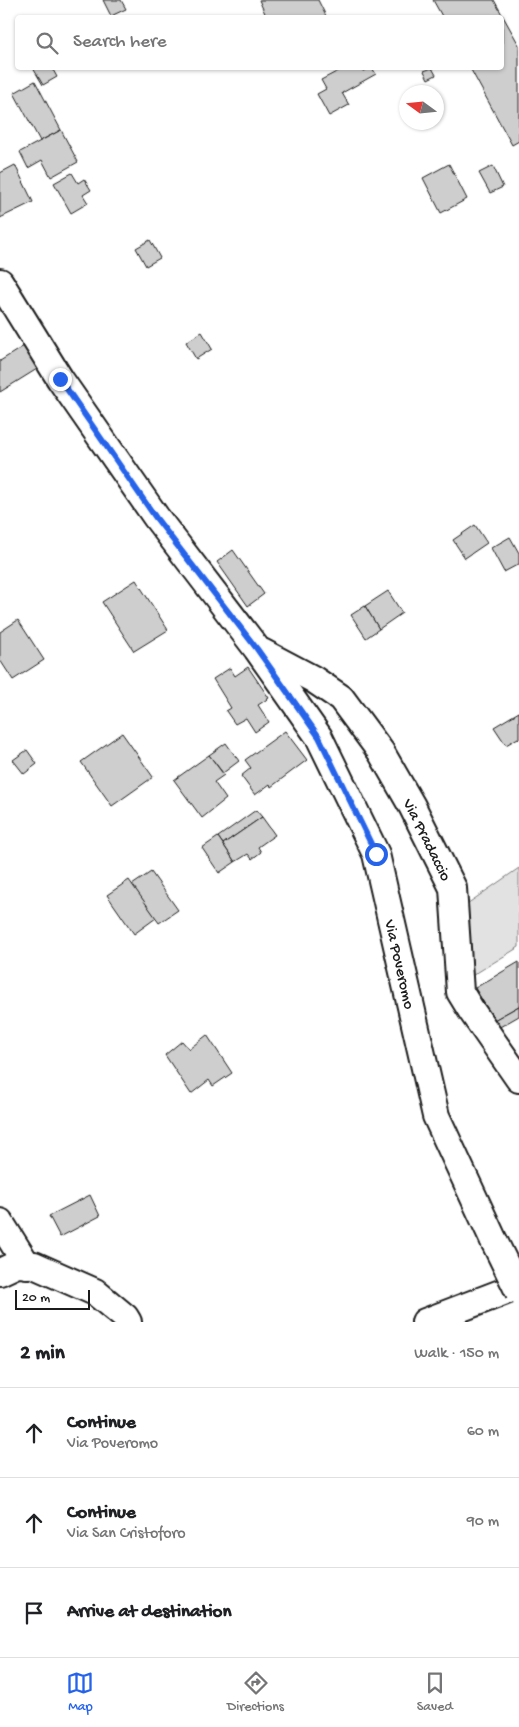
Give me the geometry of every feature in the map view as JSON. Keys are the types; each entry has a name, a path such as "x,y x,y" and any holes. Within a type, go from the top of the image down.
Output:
{"street":[{"name":"Via Poveromo","path":"0,282 60,379 156,518 257,649 319,737 376,854 436,1116 519,1292"},
{"name":"Via Pradaccio","path":"257,649 342,698 381,752 412,806 452,888 460,992 519,1079"},
{"path":"0,1222 27,1265"},
{"path":"0,1272 17,1264 34,1265 95,1292 125,1317 128,1322"},
{"path":"425,1322 519,1286"}],"shaded area":[{"path":"519,868 519,947 470,977 464,906"}],"building":[{"path":"103,0 121,0 126,9 110,15"},
{"path":"259,0 318,0 326,15 266,15"},
{"path":"433,0 494,0 502,15 441,15"},
{"path":"504,18 519,45 519,141 512,145 471,70 504,70"},
{"path":"34,70 53,70 57,77 43,85"},
{"path":"340,70 373,70 376,74 342,93 349,105 329,116 317,94 326,89 321,80"},
{"path":"433,70 436,75 428,79 424,71"},
{"path":"35,81 61,130 40,141 14,93"},
{"path":"61,130 78,162 51,177 42,160 28,168 20,152"},
{"path":"449,164 467,199 441,213 423,178"},
{"path":"15,165 33,202 0,218 0,173"},
{"path":"493,166 503,187 490,193 479,173"},
{"path":"72,173 78,183 84,179 91,190 83,195 88,203 71,213 54,183"},
{"path":"150,240 160,258 146,266 136,248"},
{"path":"202,332 212,349 196,359 186,342"},
{"path":"24,346 37,369 0,392 0,361"},
{"path":"475,525 487,543 465,558 453,540"},
{"path":"510,537 519,553 519,564 504,572 491,548"},
{"path":"233,550 264,594 248,606 217,562"},
{"path":"136,580 168,630 134,651 102,602"},
{"path":"388,591 402,613 379,629 365,606"},
{"path":"365,606 379,629 366,638 351,615"},
{"path":"18,620 44,660 13,680 0,660 0,632"},
{"path":"248,667 269,698 258,705 269,722 255,732 246,718 235,724 226,711 231,708 213,679 230,668 235,676"},
{"path":"519,712 519,739 506,745 494,727"},
{"path":"285,731 307,760 271,787 270,784 255,795 241,776 251,768 245,760"},
{"path":"122,733 153,777 112,806 81,762"},
{"path":"226,743 239,761 223,773 209,755"},
{"path":"27,750 37,764 24,774 13,760"},
{"path":"209,755 224,775 214,782 226,799 202,818 174,780"},
{"path":"256,810 262,817 223,844 218,837"},
{"path":"262,817 275,835 258,847 261,852 252,859 248,854 235,862 223,844"},
{"path":"218,837 235,862 219,873 202,848"},
{"path":"151,872 178,910 159,923 132,885"},
{"path":"129,880 156,918 134,934 107,895"},
{"path":"519,962 519,1006 494,1020 475,988"},
{"path":"519,1006 519,1016 498,1028 494,1020"},
{"path":"207,1035 232,1073 213,1086 209,1080 191,1094 165,1055 182,1041 189,1049"},
{"path":"90,1195 100,1216 60,1237 49,1216"}],"route":[{"path":"60,379 156,518 257,649 319,737 376,854"}]}
